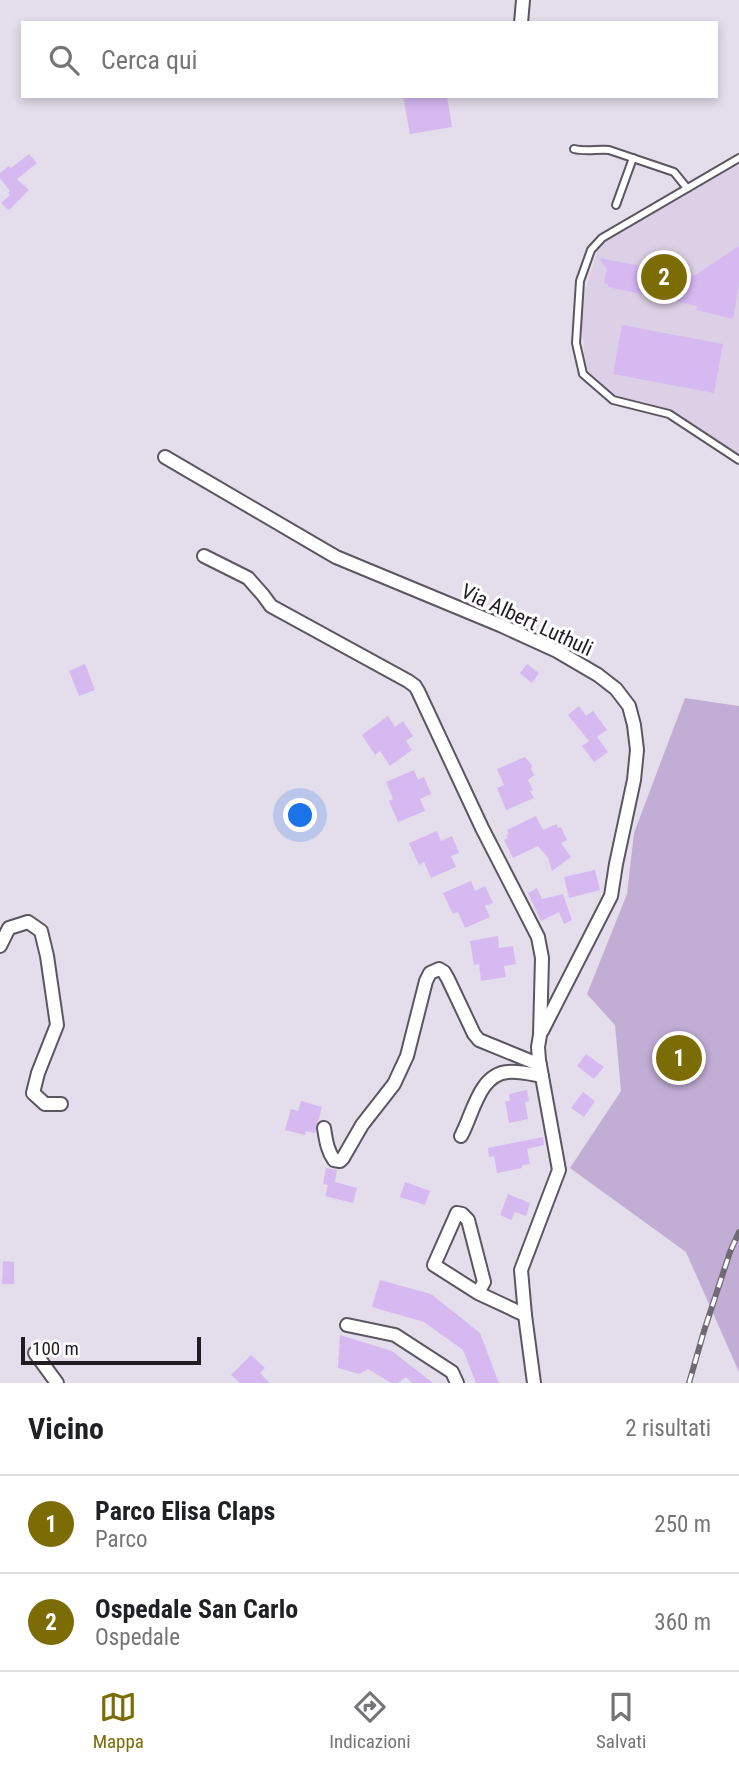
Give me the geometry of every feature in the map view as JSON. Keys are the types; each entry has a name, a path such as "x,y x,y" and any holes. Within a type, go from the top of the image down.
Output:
{"street":[{"path":"522,21 523,0"},
{"name":"Via Albert Luthuli","path":"165,457 336,557 557,651 617,689 629,706 636,750 634,780 611,896 540,1035"},
{"name":"Via Albert Luthuli","path":"204,556 248,578 271,606 415,687 482,828 538,937 542,958 538,1047 559,1170 521,1270 534,1383"},
{"path":"0,946 9,928 28,922 41,931 57,1025 33,1093 45,1104 61,1104"},
{"path":"324,1128 327,1146 334,1160 344,1158 362,1125 394,1084 407,1056 426,981 430,973 439,970 444,972 448,979 479,1040 541,1070"},
{"path":"461,1136 489,1079 507,1072 541,1070"},
{"path":"478,1293 484,1282 468,1220 457,1213 434,1265 478,1293 525,1315"},
{"path":"347,1325 395,1335 452,1372 457,1383"},
{"path":"36,1353 57,1383"}],"lane":[{"path":"574,149 609,150 674,172 687,188"},
{"path":"616,205 633,158"},
{"path":"739,158 601,238 591,250 580,281 576,343 583,374 613,400 669,414 739,460"}],"shaded area":[{"path":"739,161 739,462 669,414 613,400 583,374 584,342 577,316 602,238"},
{"path":"685,698 739,706 739,1372 686,1252 570,1168 621,1091 615,1025 587,994 627,894 634,833"}],"building":[{"path":"403,98 447,98 452,127 410,134"},
{"path":"29,154 37,163 17,179 29,190 9,210 1,203 10,195 10,191 0,178 0,173"},
{"path":"739,246 739,284 733,319 696,310 697,306 608,287 608,284 604,283 607,269 599,258 694,276"},
{"path":"622,325 723,344 714,393 613,374"},
{"path":"85,664 95,690 79,696 69,671"},
{"path":"527,664 539,673 532,683 520,673"},
{"path":"579,706 586,716 593,711 607,730 597,737 608,752 594,762 582,746 589,741 568,715"},
{"path":"388,716 395,727 403,721 413,736 406,741 412,750 390,766 380,751 375,755 362,735"},
{"path":"525,757 532,765 534,775 528,780 534,798 506,810 497,788 504,785 497,769"},
{"path":"414,770 418,780 424,777 431,794 420,799 425,811 398,822 389,801 393,799 386,782"},
{"path":"536,816 543,830 557,824 567,840 561,843 571,857 552,871 548,858 538,846 513,858 504,840 508,838 507,830"},
{"path":"437,831 441,841 452,836 459,853 451,856 456,867 431,878 424,862 419,865 409,843"},
{"path":"595,870 600,890 569,898 564,877"},
{"path":"471,881 475,891 485,886 493,903 485,906 490,917 465,928 458,912 453,914 443,893"},
{"path":"537,888 542,899 563,894 572,920 564,924 559,912 541,921 528,893"},
{"path":"498,936 499,948 513,946 516,964 504,966 506,977 481,981 479,964 474,965 470,941"},
{"path":"586,1054 604,1067 594,1079 577,1066"},
{"path":"527,1090 529,1101 525,1102 528,1119 509,1123 505,1101 510,1101 509,1094"},
{"path":"583,1092 595,1101 584,1117 571,1108"},
{"path":"301,1101 322,1107 315,1133 306,1131 305,1135 285,1130 291,1109 298,1111"},
{"path":"543,1137 544,1145 527,1149 530,1164 497,1173 494,1156 489,1157 488,1148"},
{"path":"326,1168 337,1170 335,1182 357,1188 353,1203 325,1196 328,1185 323,1184"},
{"path":"405,1182 430,1191 425,1205 400,1197"},
{"path":"508,1194 530,1203 526,1216 515,1212 511,1220 500,1215"},
{"path":"3,1261 14,1262 14,1284 2,1284"},
{"path":"380,1280 431,1294 480,1333 499,1383 476,1383 463,1350 424,1322 372,1307"},
{"path":"340,1335 392,1351 433,1383 412,1383 406,1377 398,1383 391,1383 368,1369 359,1374 338,1368"},
{"path":"251,1355 265,1368 260,1373 270,1383 240,1383 231,1375"}],"railway":[{"path":"689,1383 730,1252 739,1232"}],"place":[{"name":"Ospedale San Carlo","path":"664,277"},
{"name":"Parco Elisa Claps","path":"679,1058"}]}
